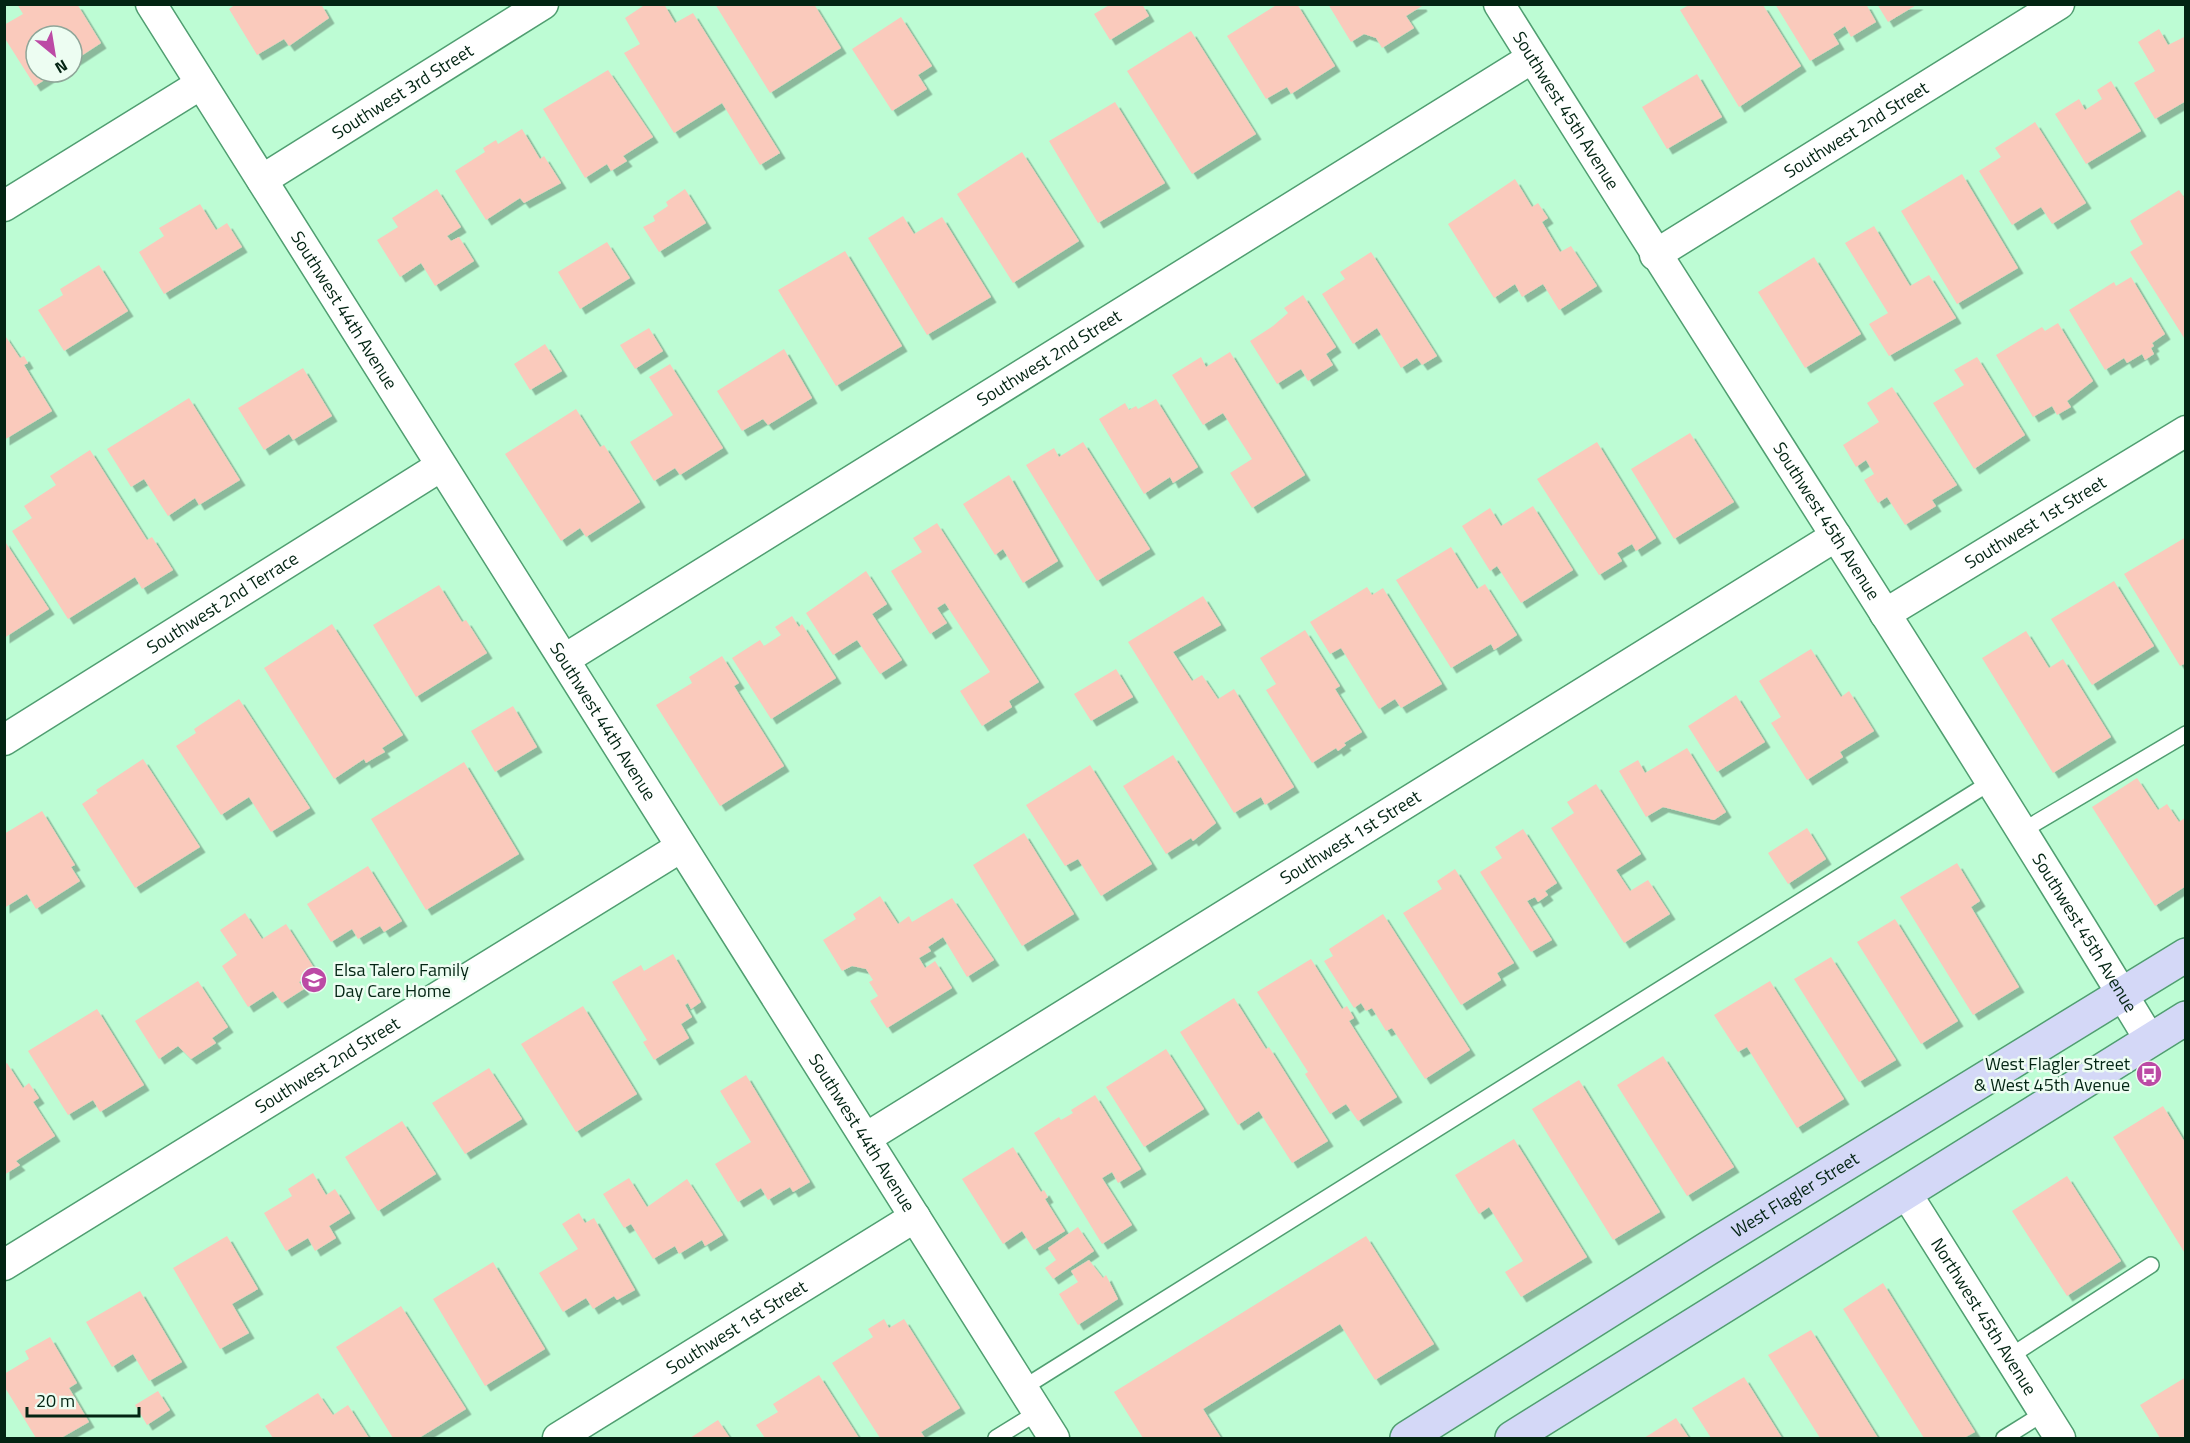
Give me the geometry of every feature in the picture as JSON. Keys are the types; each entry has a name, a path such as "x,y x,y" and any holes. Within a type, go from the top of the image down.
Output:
{"main road":[{"name":"West Flagler Street","path":"1407,1438 1707,1249 2186,955"},
{"path":"1512,1438 2186,1018"},
{"path":"1453,1438 1473,1397"}],"street":[{"name":"Southwest 44th Avenue","path":"152,4 1054,1438"},
{"name":"Southwest 3rd Street","path":"262,180 543,4"},
{"name":"Southwest 45th Avenue","path":"1499,4 1655,255 2022,831 2150,1040"},
{"name":"Southwest 2nd Street","path":"1655,255 2059,4"},
{"name":"Southwest 2nd Street","path":"565,659 1532,58"},
{"path":"4,206 201,84"},
{"name":"Southwest 1st Street","path":"1885,614 2186,431"},
{"name":"Southwest 2nd Terrace","path":"4,740 441,466"},
{"name":"Southwest 1st Street","path":"866,1138 1836,537"},
{"name":"Southwest 2nd Street","path":"4,1265 681,847"},
{"name":"Northwest 45th Avenue","path":"1906,1193 2060,1438"},
{"name":"Southwest 1st Street","path":"558,1438 915,1217"}],"lane":[{"path":"2022,831 2186,734"},
{"path":"996,1438 1031,1400 1991,782"},
{"path":"2009,1357 2151,1265"},
{"path":"2004,1438 2044,1413"}],"building":[{"path":"17,4 77,4 101,43 84,54 84,24 24,24 24,69 4,37 4,25 23,14"},
{"path":"236,4 321,4 329,18 289,46 284,39 257,55 229,9"},
{"path":"646,4 664,4 675,23 693,13 780,153 760,165 722,103 674,133 624,53 640,44 625,18"},
{"path":"715,4 814,4 841,48 770,93"},
{"path":"1111,4 1142,4 1149,16 1110,40 1094,14"},
{"path":"1278,4 1297,4 1335,66 1291,94 1287,87 1266,99 1227,36"},
{"path":"1328,4 1421,4 1422,6 1406,16 1414,28 1382,48 1376,38 1364,34 1351,42"},
{"path":"1775,4 1866,4 1876,22 1851,37 1845,26 1833,34 1839,44 1810,61"},
{"path":"1877,4 1918,4 1888,22"},
{"path":"1689,5 1763,5 1801,66 1739,107 1680,10"},
{"path":"901,17 932,66 918,75 927,89 892,111 852,49"},
{"path":"2159,29 2168,45 2186,36 2186,101 2155,119 2134,83 2155,71 2138,42"},
{"path":"1191,31 1256,134 1192,174 1127,71"},
{"path":"608,70 653,137 623,156 627,161 611,171 607,164 585,178 543,109"},
{"path":"1697,74 1722,117 1667,149 1642,107"},
{"path":"2111,81 2141,131 2086,164 2055,114 2079,99 2085,110 2102,99 2097,90"},
{"path":"1115,102 1165,183 1098,223 1049,141"},
{"path":"2035,122 2086,203 2052,224 2041,207 2012,225 1979,171 2001,157 1995,148"},
{"path":"522,129 540,159 544,156 561,183 524,203 520,198 486,220 455,171 485,152 483,148 496,140 498,144"},
{"path":"1022,152 1079,241 1013,283 957,194"},
{"path":"1962,174 2018,268 1957,304 1901,211"},
{"path":"1515,179 1532,207 1538,203 1548,218 1542,222 1560,252 1571,246 1597,286 1559,310 1543,284 1522,297 1515,284 1494,298 1448,224"},
{"path":"437,189 461,227 447,236 451,241 459,237 474,261 435,286 421,263 400,277 377,240 398,227 392,218"},
{"path":"685,189 706,223 659,252 643,227 655,221 653,216 668,206 666,202"},
{"path":"2179,190 2186,200 2186,341 2130,252 2143,244 2130,221"},
{"path":"200,204 216,230 227,223 242,247 164,294 139,252 164,236 159,228"},
{"path":"903,216 914,234 942,217 991,297 927,335 868,238"},
{"path":"1874,226 1910,286 1929,275 1956,318 1889,356 1869,324 1888,313 1845,243"},
{"path":"607,242 630,278 580,309 558,272"},
{"path":"845,251 902,346 836,386 778,290"},
{"path":"1371,252 1437,356 1422,365 1417,358 1401,368 1377,328 1353,344 1322,294 1345,279 1340,272"},
{"path":"1814,257 1861,334 1805,368 1758,292"},
{"path":"99,265 128,311 64,351 38,310 63,295 60,289"},
{"path":"2131,277 2165,334 2152,343 2154,346 2151,348 2154,354 2145,360 2142,354 2127,363 2124,358 2105,370 2069,310 2114,282 2116,286"},
{"path":"1303,295 1336,347 1326,354 1333,365 1308,381 1301,369 1277,384 1250,341 1288,313 1284,308"},
{"path":"2058,323 2093,381 2067,401 2071,407 2057,415 2052,406 2033,417 1996,355 2042,327 2045,331"},
{"path":"649,328 663,351 635,369 620,345"},
{"path":"4,334 20,358 24,356 28,363 24,365 52,411 4,440"},
{"path":"545,344 562,371 530,390 514,364"},
{"path":"784,349 812,398 768,425 763,419 742,431 717,391"},
{"path":"1230,352 1305,475 1252,508 1230,473 1252,459 1223,413 1203,425 1172,375 1201,357 1206,367"},
{"path":"1977,357 2025,435 1974,469 1933,403 1964,385 1954,370"},
{"path":"670,364 723,448 680,475 675,468 654,481 630,442 673,415 649,377"},
{"path":"303,368 332,416 293,440 289,434 264,450 238,408"},
{"path":"1892,387 1957,485 1932,500 1936,506 1905,525 1887,497 1878,503 1864,480 1874,474 1866,460 1856,467 1843,445 1879,422 1867,403"},
{"path":"189,398 240,480 199,505 195,498 168,516 144,479 131,487 107,449"},
{"path":"1156,399 1198,467 1173,483 1170,477 1144,494 1099,419 1125,403 1129,410 1136,406 1138,409"},
{"path":"576,409 600,447 604,445 640,502 586,537 580,528 561,541 505,454"},
{"path":"1690,433 1734,502 1674,539 1631,469"},
{"path":"1083,442 1150,549 1097,581 1026,465 1054,448 1059,457"},
{"path":"1597,442 1656,538 1636,551 1632,544 1617,553 1622,561 1599,575 1537,479"},
{"path":"90,450 147,540 152,537 173,570 142,589 135,577 68,619 12,531 32,518 24,506 56,485 50,476"},
{"path":"1009,475 1058,561 1023,583 1003,549 995,555 963,504"},
{"path":"1533,506 1573,570 1521,603 1497,566 1490,571 1462,526 1490,508 1501,526"},
{"path":"937,523 1039,682 1009,701 1012,707 982,726 960,691 990,672 945,603 937,608 947,623 930,634 891,571 922,552 913,538"},
{"path":"2186,537 2186,663 2180,666 2124,574"},
{"path":"4,540 49,609 4,638"},
{"path":"1451,547 1477,589 1485,584 1517,635 1494,650 1491,644 1451,668 1396,580"},
{"path":"866,571 887,604 872,614 902,660 880,674 857,640 833,655 806,613"},
{"path":"2114,581 2154,646 2092,685 2051,619"},
{"path":"439,585 462,622 466,620 487,653 416,697 373,625"},
{"path":"1367,587 1372,595 1383,588 1442,684 1401,708 1395,699 1379,709 1341,648 1330,654 1310,622"},
{"path":"1203,596 1221,625 1173,652 1192,681 1202,675 1218,699 1234,689 1294,787 1265,805 1261,797 1234,813 1128,642"},
{"path":"792,616 799,627 802,624 836,678 771,719 732,658 760,640 764,646 781,635 775,627"},
{"path":"332,624 403,735 382,748 385,752 366,763 364,759 334,779 264,668"},
{"path":"1305,630 1340,686 1335,689 1362,732 1344,743 1346,745 1338,751 1336,748 1312,763 1266,690 1276,684 1260,658"},
{"path":"2026,631 2049,668 2063,659 2111,737 2053,773 1982,658"},
{"path":"1811,649 1841,697 1849,691 1874,731 1840,752 1843,757 1807,780 1771,723 1781,717 1759,681"},
{"path":"722,656 739,683 734,686 784,766 720,806 656,705 692,683 689,677"},
{"path":"1116,669 1133,697 1091,721 1074,694"},
{"path":"1736,695 1765,742 1717,772 1688,726"},
{"path":"239,699 310,808 271,832 249,797 221,815 176,746 196,733 194,729"},
{"path":"513,706 537,747 495,772 471,731"},
{"path":"1687,748 1726,812 1714,820 1663,807 1646,817 1619,771 1638,760 1645,773"},
{"path":"1173,755 1216,823 1193,841 1191,838 1166,854 1123,786"},
{"path":"143,759 200,847 135,888 82,804 98,793 96,790"},
{"path":"464,762 519,854 426,910 371,819"},
{"path":"1090,765 1152,864 1101,896 1078,859 1065,866 1026,805"},
{"path":"2137,778 2158,810 2167,804 2179,822 2186,817 2186,886 2155,906 2092,807"},
{"path":"1596,784 1641,854 1616,870 1630,891 1648,880 1670,914 1624,943 1551,828 1574,813 1567,802"},
{"path":"42,811 75,865 71,867 80,881 36,909 27,894 4,908 4,834"},
{"path":"1807,828 1826,859 1788,884 1768,853"},
{"path":"1523,829 1557,883 1545,891 1548,895 1538,902 1535,897 1527,901 1552,940 1531,952 1480,872 1502,858 1495,847"},
{"path":"1024,833 1074,914 1022,946 973,865"},
{"path":"1957,863 1980,901 1971,907 2019,987 1973,1015 1900,897"},
{"path":"368,866 402,921 384,932 380,926 358,939 352,929 331,942 307,904"},
{"path":"1455,869 1514,963 1497,973 1501,980 1461,1005 1403,913 1442,889 1437,881"},
{"path":"880,896 898,924 909,916 912,922 952,898 994,960 967,977 943,937 928,947 931,951 919,958 925,968 935,961 952,988 887,1028 870,1001 878,996 869,982 873,980 866,969 852,966 842,971 823,940 856,919 853,914"},
{"path":"245,913 262,939 286,924 316,971 299,982 304,989 282,1003 273,991 248,1007 222,966 237,955 220,930"},
{"path":"1383,914 1470,1050 1425,1079 1392,1028 1386,1031 1372,1008 1366,1011 1361,1003 1354,1008 1324,961 1333,956 1329,949"},
{"path":"1895,919 1958,1021 1921,1044 1857,942"},
{"path":"673,954 701,1002 691,1009 688,1003 685,1005 692,1017 681,1024 689,1038 654,1060 643,1042 647,1040 612,982 641,965 644,971"},
{"path":"1831,957 1896,1060 1859,1082 1794,979"},
{"path":"1311,959 1342,1009 1347,1006 1354,1018 1349,1021 1397,1097 1358,1121 1346,1104 1330,1114 1305,1074 1308,1072 1257,992"},
{"path":"198,981 228,1027 212,1038 216,1043 191,1059 178,1046 159,1059 135,1021"},
{"path":"1770,981 1844,1099 1797,1128 1747,1047 1738,1052 1714,1015"},
{"path":"1234,998 1266,1049 1269,1047 1328,1141 1292,1163 1259,1111 1238,1125 1180,1032"},
{"path":"583,1006 637,1094 576,1132 521,1044"},
{"path":"97,1009 144,1085 100,1112 93,1100 68,1115 28,1051"},
{"path":"1166,1049 1204,1109 1144,1147 1106,1087"},
{"path":"1663,1056 1734,1167 1687,1196 1617,1085"},
{"path":"7,1063 23,1088 29,1083 39,1098 33,1102 55,1136 16,1161 20,1165 4,1175 4,1065"},
{"path":"489,1068 522,1119 465,1154 432,1103"},
{"path":"746,1075 810,1182 793,1192 790,1187 768,1200 761,1188 738,1202 715,1164 751,1142 720,1091"},
{"path":"1579,1080 1660,1212 1613,1240 1532,1109"},
{"path":"1095,1095 1141,1169 1118,1183 1112,1172 1102,1178 1132,1225 1102,1244 1034,1133 1059,1117 1061,1120 1073,1113 1071,1110"},
{"path":"2163,1106 2186,1144 2186,1255 2113,1137"},
{"path":"402,1121 436,1174 378,1211 345,1157"},
{"path":"1514,1139 1587,1257 1521,1297 1505,1272 1523,1261 1489,1207 1479,1214 1455,1175"},
{"path":"1013,1147 1041,1192 1044,1190 1048,1197 1045,1199 1065,1231 1034,1250 1022,1231 1003,1244 962,1179"},
{"path":"313,1173 326,1195 335,1189 350,1213 329,1226 336,1238 315,1251 308,1238 286,1251 264,1213 292,1196 288,1189"},
{"path":"2067,1176 2121,1261 2067,1296 2012,1211"},
{"path":"629,1178 647,1207 687,1179 723,1235 705,1246 702,1240 679,1254 675,1246 653,1259 631,1224 624,1228 603,1194"},
{"path":"579,1213 585,1223 594,1218 635,1290 617,1300 614,1296 593,1309 586,1298 563,1312 539,1273 578,1249 562,1224"},
{"path":"1078,1227 1094,1251 1053,1279 1045,1268 1056,1260 1048,1248"},
{"path":"227,1236 258,1289 232,1304 249,1333 220,1349 173,1268"},
{"path":"1366,1236 1434,1344 1375,1380 1340,1324 1203,1409 1221,1438 1143,1438 1114,1392"},
{"path":"1089,1260 1103,1278 1106,1275 1118,1299 1078,1325 1059,1294 1078,1282 1071,1271"},
{"path":"493,1262 545,1349 485,1386 433,1299"},
{"path":"1883,1283 1975,1432 1964,1438 1924,1438 1843,1309"},
{"path":"140,1291 182,1362 149,1381 133,1354 112,1367 86,1322"},
{"path":"401,1306 466,1409 419,1438 393,1438 336,1347"},
{"path":"884,1319 889,1328 904,1319 960,1408 921,1432 925,1438 880,1438 832,1363 873,1337 868,1329"},
{"path":"1811,1330 1878,1438 1820,1438 1768,1355"},
{"path":"50,1337 77,1383 69,1388 89,1422 61,1438 36,1438 4,1386 4,1374 29,1359 25,1351"},
{"path":"819,1375 859,1438 765,1438 756,1425 778,1412 773,1404"},
{"path":"1744,1377 1782,1438 1711,1438 1692,1408"},
{"path":"2186,1377 2186,1438 2160,1438 2140,1405"},
{"path":"158,1391 170,1410 147,1425 135,1405"},
{"path":"318,1393 333,1415 348,1405 369,1438 273,1438 265,1426"},
{"path":"1676,1418 1689,1438 1644,1438"},
{"path":"718,1420 730,1438 690,1438"}],"place":[{"name":"Elsa Talero Family Day Care Home","path":"314,980"},
{"name":"West Flagler Street & West 45th Avenue","path":"2149,1074"}]}
